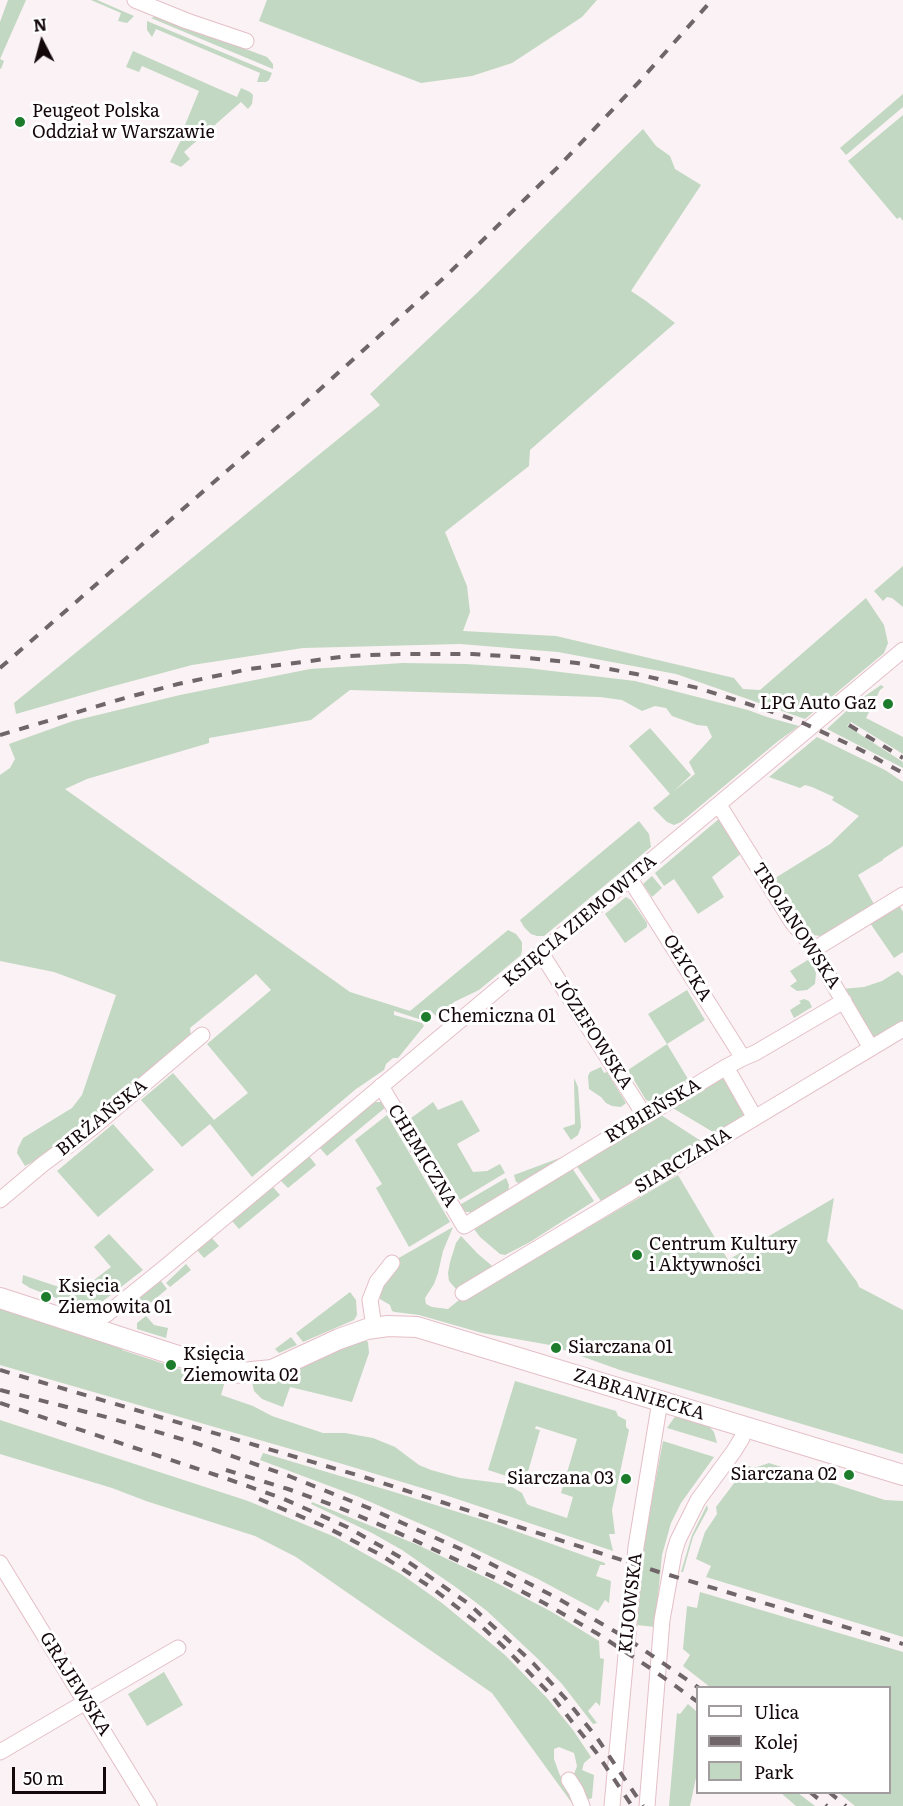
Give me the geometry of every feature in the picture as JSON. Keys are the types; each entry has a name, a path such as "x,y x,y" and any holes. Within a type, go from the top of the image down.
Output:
{"main road":[{"name":"ZABRANIECKA","path":"0,1298 221,1370 242,1374 272,1370 350,1334 374,1328 402,1326 431,1330 903,1475"}],"street":[{"path":"135,0 246,41"},
{"name":"KSIĘCIA ZIEMOWITA","path":"88,1326 107,1314 147,1281 903,650"},
{"name":"TROJANOWSKA","path":"719,805 792,922 808,940 871,1048"},
{"name":"OŁYCKA","path":"630,879 743,1058"},
{"path":"813,950 903,896"},
{"name":"JÓZEFOWSKA","path":"541,953 645,1116"},
{"name":"RYBIEŃSKA","path":"464,1226 726,1067 755,1053 844,1001"},
{"name":"SIARCZANA","path":"463,1293 903,1029"},
{"name":"BIRŻAŃSKA","path":"0,1200 43,1164 92,1128 202,1035"},
{"path":"726,1067 755,1118"},
{"name":"CHEMICZNA","path":"381,1086 464,1226"},
{"path":"374,1328 370,1300 377,1282 392,1263"},
{"name":"KIJOWSKA","path":"612,1806 636,1546 660,1401"},
{"name":"KIJOWSKA","path":"647,1806 662,1620 674,1553 698,1500 734,1451 742,1438 744,1427"},
{"name":"GRAJEWSKA","path":"0,1563 149,1806"},
{"path":"0,1752 178,1648"},
{"path":"569,1780 582,1806"}],"green space":[{"path":"8,0 26,0 0,59 0,22"},
{"path":"91,0 97,0 134,16 127,23 118,21 121,13"},
{"path":"267,0 597,0 582,17 512,63 472,76 421,83 259,21"},
{"path":"157,16 267,57 273,64 273,69 151,18"},
{"path":"147,21 272,73 269,80 257,82 260,73 156,29 152,37 147,30"},
{"path":"133,51 237,97 241,88 250,92 253,95 252,104 248,109 241,102 184,152 190,159 181,167 170,162 188,126 185,125 199,91 142,66 139,72 126,67"},
{"path":"0,59 4,61 1,69 0,68"},
{"path":"903,94 903,107 846,155 840,148"},
{"path":"903,115 903,221 900,217 897,219 848,161"},
{"path":"643,129 656,146 670,156 675,169 701,185 631,291 675,323 530,450 529,466 445,532 467,586 470,612 463,631 556,636 734,678 743,689 760,690 866,598 884,625 888,643 884,653 805,719 676,674 558,652 460,644 303,648 192,665 16,714 14,703 380,405 370,394 478,292"},
{"path":"903,566 903,607 892,598 887,597 883,601 874,591"},
{"path":"403,663 527,668 635,681 748,710 799,726 681,822 674,825 667,822 653,808 670,794 629,746 650,728 691,775 674,791 695,774 689,762 712,737 707,726 672,716 666,708 655,706 642,711 622,700 600,697 350,690 311,720 209,738 209,743 87,779 65,789 350,992 410,1011 508,930 516,934 522,942 522,950 521,955 479,990 454,1002 437,1017 430,1010 419,1019 394,1011 394,1015 422,1023 424,1026 398,1058 393,1058 386,1064 384,1070 356,1089 252,1177 210,1124 182,1147 141,1100 173,1073 214,1120 248,1093 207,1044 271,990 256,974 190,1028 191,1037 42,1157 25,1166 17,1153 23,1138 72,1108 82,1095 116,995 54,972 0,961 0,775 10,768 15,759 9,744 73,721 180,695 310,669"},
{"path":"881,685 884,687 880,690 866,718 903,737 903,754 851,722 847,726 903,762 903,768 827,729 855,703"},
{"path":"817,737 885,770 903,782 903,846 858,875 875,906 826,935 820,936 813,935 802,925 772,880 830,844 859,816 832,800 834,797 812,787 805,785 800,788 769,777"},
{"path":"720,818 742,853 712,877 724,897 698,914 674,879 664,886 655,873"},
{"path":"639,821 649,834 651,847 544,936 531,934 524,927 520,920"},
{"path":"652,876 662,888 652,897 643,884"},
{"path":"626,897 631,900 647,923 647,927 625,943 605,914"},
{"path":"899,905 903,912 903,952 894,958 870,923"},
{"path":"811,958 816,973 815,984 807,990 797,991 790,986 797,981 790,971"},
{"path":"898,971 903,976 903,1024 872,1040 842,989 864,987 882,981"},
{"path":"687,990 705,1020 667,1044 648,1014"},
{"path":"804,999 809,1001 812,1007 794,1018 790,1010"},
{"path":"667,1044 688,1079 651,1102 646,1100 628,1070"},
{"path":"601,1067 604,1073 607,1072 626,1103 621,1107 606,1103 589,1089 590,1072"},
{"path":"724,1076 745,1115 740,1122 722,1133 713,1132 671,1107"},
{"path":"574,1078 578,1087 581,1127 578,1135 571,1140 563,1128 575,1124"},
{"path":"462,1100 480,1131 457,1144 473,1172 487,1171 500,1164 505,1173 460,1200 411,1118 433,1102 438,1110"},
{"path":"375,1102 381,1102 386,1107 327,1156 319,1147"},
{"path":"387,1115 450,1222 409,1247 376,1188 382,1184 355,1140"},
{"path":"661,1115 704,1143 603,1204 576,1165"},
{"path":"113,1124 154,1170 98,1217 57,1171"},
{"path":"309,1156 316,1165 288,1188 280,1180"},
{"path":"565,1156 522,1184 516,1182 514,1175"},
{"path":"572,1168 594,1201 530,1242 505,1255 500,1254 474,1229"},
{"path":"678,1175 728,1260 834,1198 827,1241 859,1287 903,1310 903,1454 620,1370 550,1345 482,1333 419,1315 395,1312 378,1295 397,1259 453,1227 443,1251 434,1284 425,1298 426,1304 432,1307 448,1309 459,1300 531,1261"},
{"path":"506,1178 509,1185 508,1194 477,1212 466,1212 458,1206"},
{"path":"272,1186 280,1195 239,1229 232,1221"},
{"path":"109,1234 143,1270 103,1301 77,1306 22,1283 23,1275 77,1293 111,1267 94,1247"},
{"path":"461,1236 497,1270 463,1289 456,1289 449,1281 448,1273 456,1243"},
{"path":"211,1237 219,1246 204,1258 197,1250"},
{"path":"186,1264 191,1270 170,1287 166,1283"},
{"path":"161,1281 167,1289 134,1315 128,1307"},
{"path":"350,1292 356,1300 357,1315 354,1320 303,1342 296,1333"},
{"path":"0,1307 123,1345 122,1350 189,1372 191,1368 226,1378 221,1395 253,1406 272,1416 323,1433 345,1433 373,1438 395,1447 419,1465 431,1470 460,1478 507,1484 522,1493 527,1504 567,1518 573,1497 561,1493 577,1439 536,1426 535,1429 540,1430 525,1482 488,1470 515,1381 616,1411 618,1416 626,1420 626,1427 629,1430 612,1510 615,1534 609,1534 613,1551 445,1495 0,1365"},
{"path":"146,1316 154,1325 168,1328 166,1338 137,1329 137,1323"},
{"path":"291,1337 297,1345 279,1353 275,1349"},
{"path":"362,1338 368,1342 369,1353 352,1402 290,1387 283,1407 262,1399 254,1391 252,1382 265,1380"},
{"path":"677,1415 707,1424 714,1432 717,1443 667,1428"},
{"path":"0,1420 248,1501 335,1537 401,1574 442,1603 505,1655 547,1698 591,1757 584,1763 582,1770 594,1775 592,1798 587,1800 573,1777 577,1766 574,1753 559,1747 554,1749 554,1759 559,1773 576,1806 492,1693 296,1557 255,1536 112,1488 0,1454"},
{"path":"663,1441 714,1457 681,1503 671,1523 662,1555 655,1627 637,1625 644,1541"},
{"path":"263,1453 493,1523 605,1563 605,1565 600,1565 596,1576 611,1581 609,1603 605,1600 598,1611 536,1578 437,1531 359,1497 260,1460"},
{"path":"769,1463 885,1500 903,1501 903,1637 706,1577 711,1566 696,1559 705,1532 717,1514 716,1507 749,1466 754,1468"},
{"path":"312,1502 418,1545 493,1581 552,1612 599,1641 600,1658 604,1659 600,1706 596,1702 588,1711 597,1723 593,1724 562,1684 487,1611 402,1550 311,1504"},
{"path":"707,1505 708,1509 693,1537 683,1572 681,1572 692,1535"},
{"path":"700,1592 903,1652 903,1806 855,1806 840,1794 891,1794 891,1686 709,1686 683,1666 690,1655 683,1649 687,1606 697,1608"},
{"path":"164,1672 183,1705 147,1726 128,1694"},
{"path":"688,1704 696,1711 696,1778 690,1806 669,1806 677,1713 680,1714"},
{"path":"782,1794 799,1794 815,1806 796,1806"}],"railway":[{"path":"0,668 298,409 447,275 558,167 639,82 712,0"},
{"path":"0,735 125,698 249,669 348,656 472,654 577,663 698,688 803,723 903,773"},
{"path":"849,725 903,758"},
{"path":"0,1370 367,1478 659,1572 903,1644"},
{"path":"0,1390 110,1418 195,1443 289,1476 371,1509 474,1555 557,1598 628,1639 696,1686"},
{"path":"0,1403 284,1499 347,1527 407,1561 469,1604 533,1663 597,1738 643,1806"},
{"path":"226,1470 338,1507 502,1581 598,1634 696,1701"},
{"path":"259,1499 326,1527 379,1554 432,1588 479,1624 551,1695 596,1752 632,1806"},
{"path":"812,1794 827,1806"},
{"path":"831,1794 846,1806"}],"place":[{"name":"Peugeot Polska Oddział w Warszawie","path":"20,122"},
{"name":"LPG Auto Gaz","path":"888,704"},
{"name":"Chemiczna 01","path":"426,1017"},
{"name":"Centrum Kultury i Aktywności","path":"637,1255"},
{"name":"Księcia Ziemowita 01","path":"46,1297"},
{"name":"Siarczana 01","path":"556,1348"},
{"name":"Księcia Ziemowita 02","path":"171,1365"},
{"name":"Siarczana 02","path":"849,1475"},
{"name":"Siarczana 03","path":"626,1479"}]}
